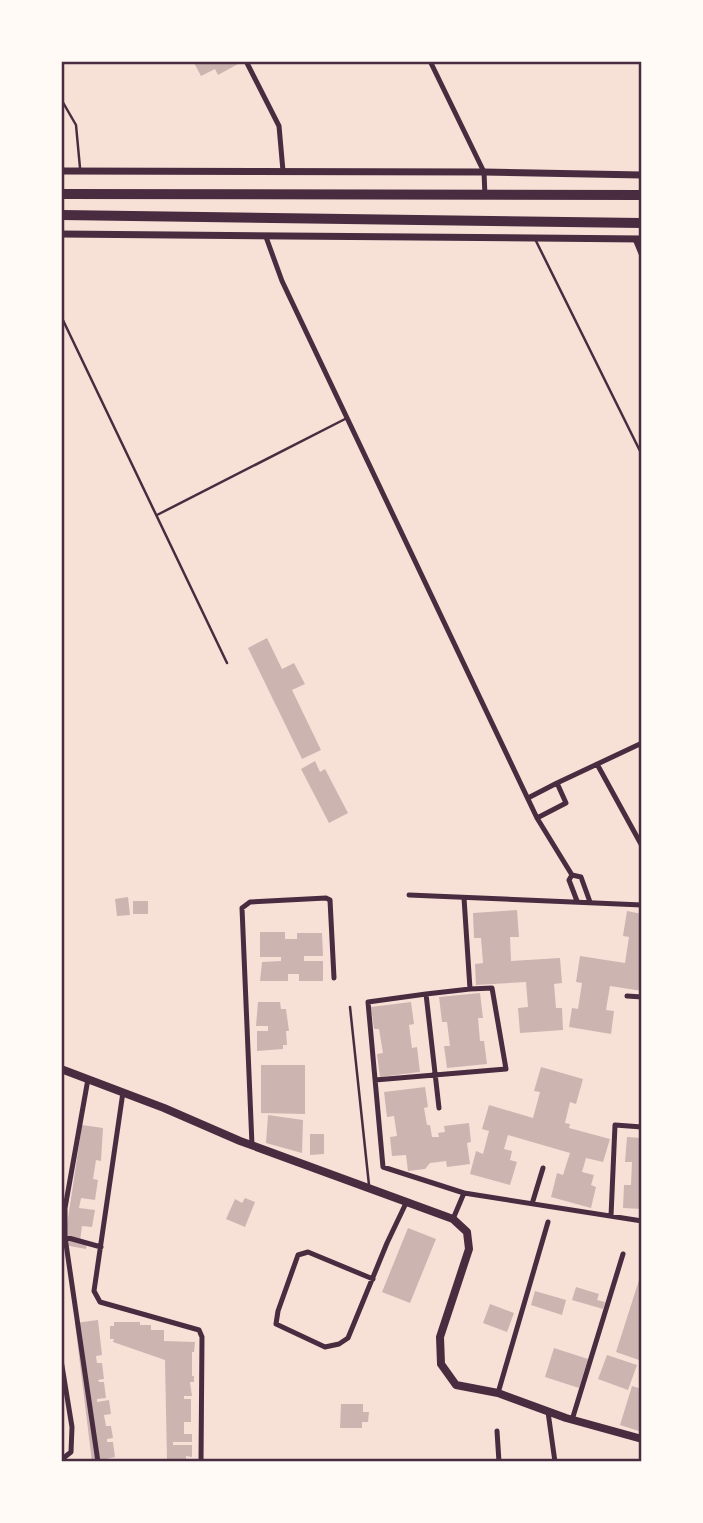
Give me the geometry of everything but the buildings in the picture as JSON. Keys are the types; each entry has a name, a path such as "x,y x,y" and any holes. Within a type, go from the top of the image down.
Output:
{"highway":[{"path":"61,194 642,195"},
{"path":"61,215 642,223"}],"main road":[{"path":"61,1069 252,1145 453,1219 467,1232 469,1249 440,1337 441,1364 456,1385 498,1393 572,1420 642,1439"}],"street":[{"path":"246,61 279,126 283,172"},
{"path":"430,61 484,172 485,196"},
{"path":"62,171 642,175"},
{"path":"61,234 638,239 642,256"},
{"path":"266,237 282,281 537,818 572,875 581,877 590,902"},
{"path":"528,798 642,744"},
{"path":"597,764 642,846"},
{"path":"537,818 566,803 556,783"},
{"path":"572,875 569,880 577,901"},
{"path":"409,895 642,905"},
{"path":"464,898 470,989"},
{"path":"252,1145 242,908 250,902 330,900 334,978"},
{"path":"375,1080 506,1069 492,988 368,1002 375,1080 383,1167 464,1193 642,1221"},
{"path":"426,994 439,1108"},
{"path":"627,996 642,997"},
{"path":"88,1079 65,1208 65,1237 98,1462"},
{"path":"123,1092 94,1291 100,1302 200,1331 201,1462"},
{"path":"611,1216 615,1125 642,1127"},
{"path":"533,1204 543,1168"},
{"path":"453,1219 464,1193"},
{"path":"373,1279 308,1252 299,1255 278,1311 276,1324 325,1347 339,1344 348,1338 407,1201"},
{"path":"498,1393 548,1222"},
{"path":"65,1237 101,1247"},
{"path":"572,1420 623,1254"},
{"path":"61,1360 72,1427 71,1452 61,1460"},
{"path":"548,1412 555,1462"},
{"path":"497,1431 499,1462"}],"lane":[{"path":"61,99 76,125 81,171"},
{"path":"61,148 62,171"},
{"path":"534,237 642,455"},
{"path":"61,316 227,663"},
{"path":"156,515 347,418"},
{"path":"350,1007 369,1188"}]}
